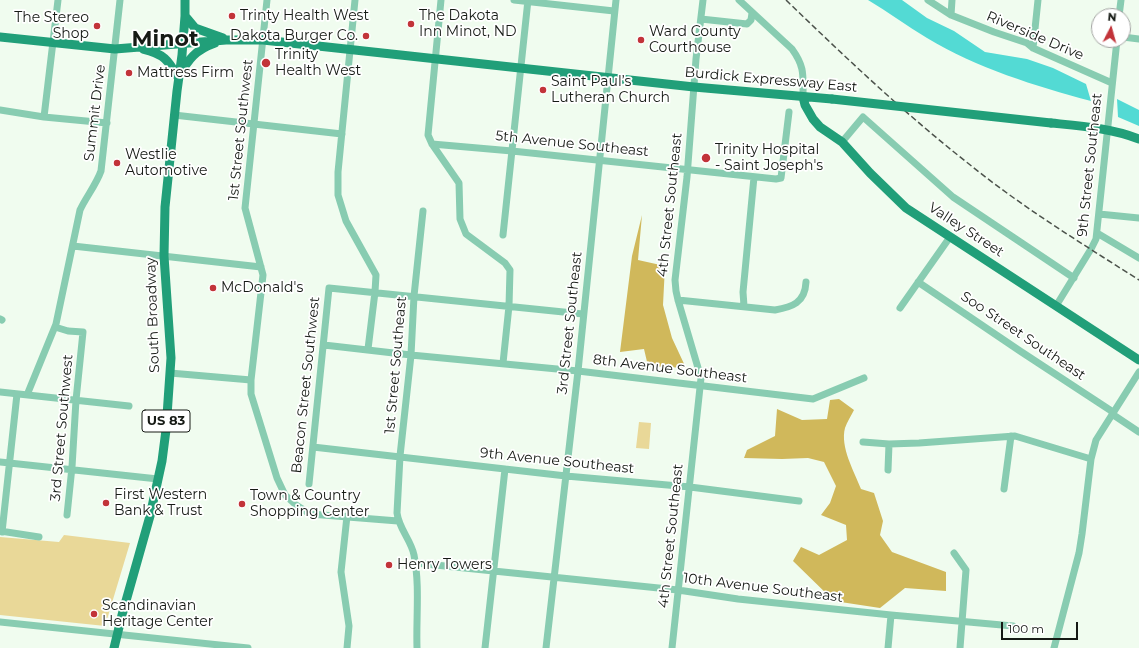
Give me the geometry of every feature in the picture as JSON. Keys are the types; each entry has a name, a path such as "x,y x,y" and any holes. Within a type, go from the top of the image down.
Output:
{"main road":[{"name":"South Broadway","path":"114,648 150,516 162,461 166,430 171,358 164,256 165,207 178,77 183,44 185,0"},
{"path":"185,16 195,28 226,40"},
{"path":"0,37 115,49 226,40"},
{"path":"135,48 145,49 164,57 178,77 187,62 195,53 207,46 226,40"},
{"name":"Burdick Expressway East","path":"226,40 263,40 694,87 832,99 1107,130 1139,139"},
{"name":"Valley Street","path":"803,96 805,105 813,119 820,127 842,142 870,173 906,208 1139,360"}],"street":[{"path":"44,117 58,0"},
{"name":"Summit Drive","path":"27,395 55,327 80,210 85,198 101,171 120,0"},
{"name":"1st Street Southwest","path":"267,0 245,208 263,275 251,380 251,394 277,478 285,495 296,505 310,514 398,521"},
{"path":"355,0 338,172 338,195 346,222 376,275 368,349"},
{"path":"441,0 428,135 432,144 459,183 460,219 466,234 505,263 510,270 509,306 503,363"},
{"path":"514,0 614,11"},
{"name":"3rd Street Southeast","path":"546,648 578,371 616,0"},
{"name":"4th Street Southeast","path":"672,648 701,378 678,300 675,280 688,169 694,87 703,0"},
{"path":"739,0 792,49 801,63 803,73 803,96"},
{"name":"Riverside Drive","path":"928,0 951,15 1027,43 1033,48 1112,83"},
{"path":"951,15 952,0"},
{"path":"1033,48 1038,0"},
{"path":"503,236 528,1"},
{"path":"701,19 747,24 752,20 752,13"},
{"name":"9th Street Southeast","path":"1056,306 1093,246 1097,233 1115,48"},
{"path":"0,110 44,117 107,123"},
{"name":"5th Avenue Southeast","path":"432,144 776,179 781,178 789,112"},
{"path":"174,115 342,134"},
{"path":"842,142 863,116 954,197 1074,278"},
{"path":"744,306 743,292 754,177"},
{"name":"1st Street Southeast","path":"398,521 397,513 400,456 412,355 414,296 423,211"},
{"path":"1099,214 1139,218"},
{"path":"1097,233 1139,258"},
{"path":"900,308 950,237"},
{"path":"73,246 261,267"},
{"path":"678,300 774,310 790,307 801,299 806,290 806,282"},
{"name":"Soo Street Southeast","path":"918,282 1139,432"},
{"name":"Beacon Street Southwest","path":"309,484 329,288 375,292"},
{"path":"375,292 583,314"},
{"name":"3rd Street Southwest","path":"55,327 68,331 83,332 67,515"},
{"name":"8th Avenue Southeast","path":"324,345 578,371 814,399 864,378"},
{"path":"1054,648 1079,553 1091,458 1096,440 1139,372"},
{"path":"170,373 251,380"},
{"path":"0,392 129,406"},
{"path":"17,394 1,532 40,537"},
{"path":"1004,489 1011,436"},
{"path":"863,442 889,444 1015,436 1091,458"},
{"path":"888,470 889,444"},
{"name":"9th Avenue Southeast","path":"313,447 566,476 690,487 799,501"},
{"path":"0,462 158,479"},
{"path":"485,648 506,469"},
{"path":"347,516 341,572 349,626 347,648"},
{"path":"398,521 414,553 416,563 417,648"},
{"path":"954,554 966,570 960,648"},
{"name":"10th Avenue Southeast","path":"416,563 678,590 738,599 1012,626"},
{"path":"888,648 891,615"},
{"path":"0,622 117,634 193,645 248,648"}],"shaded area":[{"path":"642,215 638,260 665,266 663,305 672,338 686,368 648,366 644,349 620,352 632,256"},
{"path":"839,399 854,410 845,428 844,443 861,489 874,493 883,521 880,535 892,552 946,572 946,591 905,588 880,608 834,601 793,561 801,547 819,555 847,540 846,525 821,515 830,503 836,486 824,462 808,458 744,458 747,450 775,436 777,409 802,420 827,419 830,400"},
{"path":"639,422 651,423 649,449 636,448"},
{"path":"64,535 130,543 105,626 0,615 0,537 59,542"}],"water":[{"path":"868,0 902,0 927,18 954,31 985,52 1027,59 1053,68 1086,84 1091,101 1007,75 946,49"},
{"path":"1117,99 1139,110 1139,126 1118,117"}],"railway":[{"path":"786,0 898,105 989,180 1031,210 1139,280"}],"place":[{"name":"Trinty Health West","path":"232,16"},
{"name":"The Dakota Inn Minot, ND","path":"411,24"},
{"name":"The Stereo Shop","path":"97,26"},
{"name":"Dakota Burger Co.","path":"366,36"},
{"name":"Ward County Courthouse","path":"641,40"},
{"name":"Trinity Health West","path":"266,63"},
{"name":"Mattress Firm","path":"129,73"},
{"name":"Saint Paul’s Lutheran Church","path":"543,90"},
{"name":"Trinity Hospital - Saint Joseph's","path":"706,158"},
{"name":"Westlie Automotive","path":"117,163"},
{"name":"McDonald's","path":"213,288"},
{"name":"First Western Bank & Trust","path":"106,503"},
{"name":"Town & Country Shopping Center","path":"242,504"},
{"name":"Henry Towers","path":"389,565"},
{"name":"Scandinavian Heritage Center","path":"94,614"}],"district":[{"name":"Minot","path":"165,40"}]}
